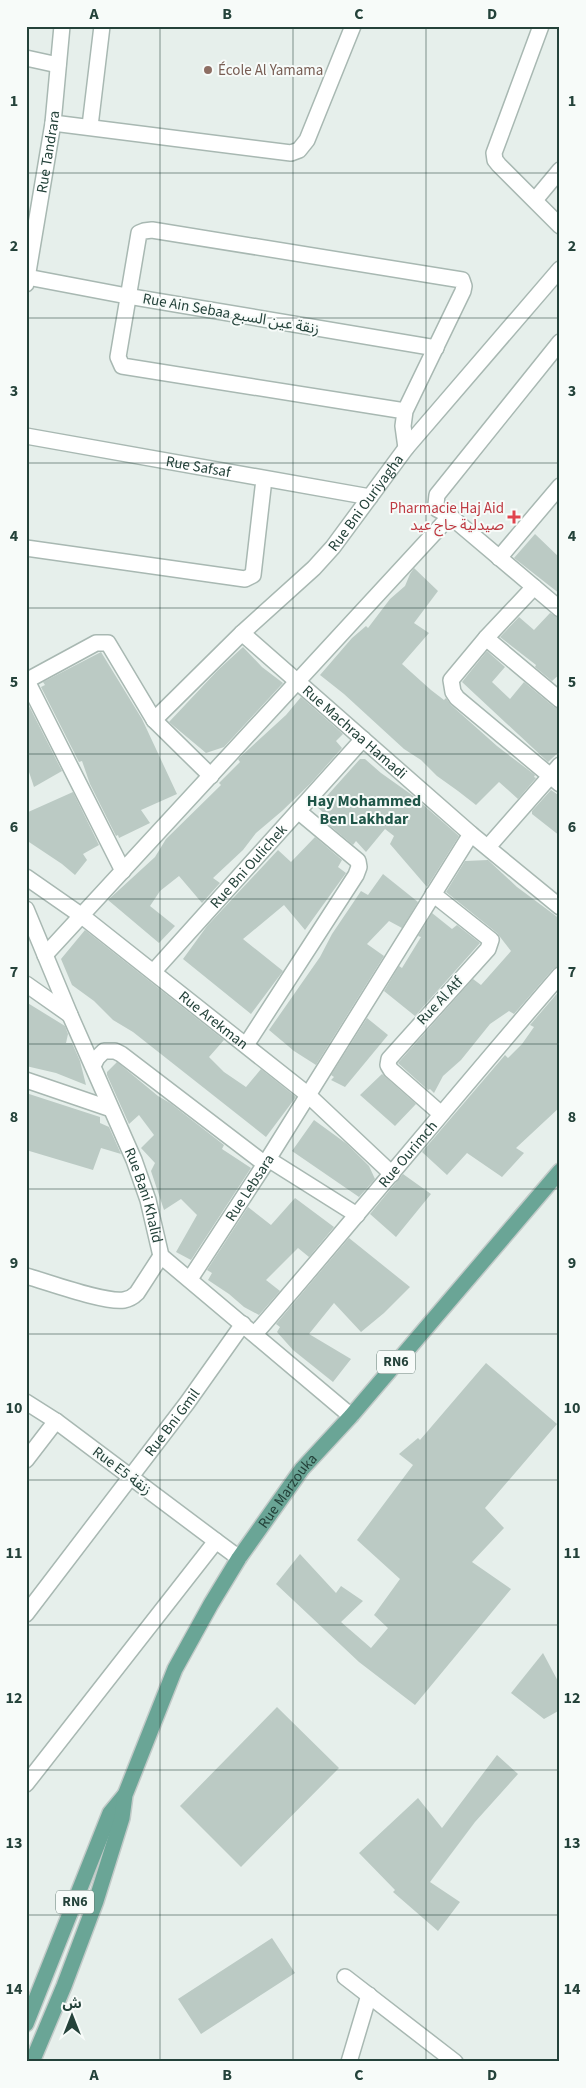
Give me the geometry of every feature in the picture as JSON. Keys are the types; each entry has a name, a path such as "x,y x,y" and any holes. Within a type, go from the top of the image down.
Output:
{"main road":[{"name":"Rue Marzouka","path":"239,1558 302,1469 350,1416 560,1171"},
{"name":"RN6","path":"32,2062 64,1986 96,1901 122,1818 125,1795 175,1669 239,1558"},
{"name":"RN6","path":"28,2018 110,1813 125,1795"}],"street":[{"name":"Rue Tandrara","path":"27,280 34,200 53,123 62,26"},
{"path":"90,126 102,26"},
{"path":"53,123 296,152 307,140 353,26"},
{"path":"541,26 495,147 495,160 560,226"},
{"path":"26,58 58,65"},
{"path":"535,200 560,170"},
{"path":"405,411 125,367 120,363 118,357 127,296 138,236 141,231 149,230 462,280 463,291 405,411 403,426 406,448"},
{"name":"Rue Bni Ouriyagha","path":"154,720 242,633 314,568 406,448 560,269"},
{"name":"Rue Ain Sebaa زنقة عين السبع","path":"27,280 436,348"},
{"path":"560,342 437,495 436,504 444,513 560,609"},
{"name":"Rue Safsaf","path":"26,436 370,497"},
{"path":"26,548 245,579 253,575 264,479"},
{"path":"499,558 560,486"},
{"path":"45,955 299,681 444,513"},
{"path":"488,847 557,775 457,698 452,692 451,680 486,638 534,587"},
{"name":"Rue Machraa Hamadi","path":"242,633 299,681 471,834 560,907"},
{"path":"486,638 560,700"},
{"path":"123,871 27,681 96,643 108,642 154,720 211,776"},
{"name":"Rue Bni Oulichek","path":"154,971 363,739"},
{"path":"246,1045 356,875 359,867 358,861 298,811"},
{"name":"Rue Lebsara","path":"190,1280 471,834"},
{"name":"Rue Arekman","path":"26,877 82,916 154,971 307,1094 392,1174"},
{"name":"Rue Al Atf","path":"433,894 491,940 488,949 389,1059 388,1065 391,1070 440,1113"},
{"name":"Rue Bani Khalid","path":"26,909 134,1160 148,1200 161,1256 350,1416"},
{"name":"Rue Ourimch","path":"255,1334 392,1174 440,1113 560,975"},
{"path":"26,984 70,1015"},
{"path":"93,1066 97,1058 104,1051 115,1051 121,1054 266,1162 357,1215"},
{"path":"26,1080 111,1109"},
{"path":"26,1276 100,1297 126,1300 137,1293 161,1256"},
{"name":"Rue Bni Gmil","path":"26,1614 187,1403 243,1324"},
{"name":"Rue E5 زنقة","path":"26,1402 56,1421 216,1541"},
{"path":"26,1460 56,1421"},
{"path":"26,1784 216,1541 239,1558"},
{"path":"345,1977 455,2062"},
{"path":"349,2062 369,1995"}],"building":[{"path":"535,534 560,558 560,594 514,558"},
{"path":"414,568 438,591 414,623 429,633 402,664 431,690 444,700 446,698 451,705 497,746 535,775 534,777 536,778 518,799 499,782 476,805 437,776 421,760 404,749 344,694 320,675 352,638 366,626 368,628 390,599 405,586"},
{"path":"550,613 560,618 560,674 552,681 535,667 536,665 500,637 519,617 534,630"},
{"path":"243,647 262,667 283,683 224,747 206,753 169,722 218,670"},
{"path":"487,651 505,667 492,682 510,699 524,682 554,707 560,709 560,751 548,762 462,682"},
{"path":"101,652 142,719 177,794 141,810 150,823 119,838 118,835 116,836 90,784 82,761 79,762 41,687 45,685 43,682"},
{"path":"301,697 343,734 336,741 342,748 310,784 256,833 243,850 213,878 220,883 202,903 179,876 160,891 150,906 175,926 159,943 108,900 155,857 166,839 221,785 219,783 240,762 238,759 286,715"},
{"path":"26,700 62,771 34,787 26,763"},
{"path":"360,759 365,759 412,795 459,836 427,887 390,844 394,836 385,829 366,852 356,841 353,845 328,824 332,820 317,807"},
{"path":"551,790 560,796 560,836 532,814 532,811"},
{"path":"73,792 99,845 83,854 87,860 75,875 26,840 26,813"},
{"path":"315,837 342,860 338,867 346,873 305,930 284,905 243,939 283,971 251,1014 183,959 207,926 278,850 291,862"},
{"path":"488,860 517,887 560,919 560,966 553,969 514,1014 509,1011 490,1024 461,1060 443,1076 434,1093 430,1089 428,1090 398,1063 473,979 481,985 511,951 497,933 446,892 465,861"},
{"path":"383,874 418,902 402,928 389,921 367,944 384,956 316,1065 294,1051 269,1030 320,957 332,934 361,891 368,895"},
{"path":"432,913 452,929 457,925 480,943 415,1016 384,991 399,966 402,968 421,937 418,936"},
{"path":"85,930 224,1040 209,1057 224,1072 246,1087 261,1069 296,1097 266,1137 133,1032 113,1020 94,1001 72,985 61,959"},
{"path":"560,990 560,1107 516,1148 524,1153 502,1177 467,1153 447,1175 422,1152 505,1055 508,1058 522,1044 534,1027 530,1025"},
{"path":"26,1002 65,1026 68,1034 66,1043 72,1043 80,1061 86,1085 56,1073 26,1066"},
{"path":"367,1018 388,1035 345,1087 331,1080 334,1077 331,1075"},
{"path":"117,1062 158,1096 170,1103 224,1145 222,1149 251,1168 191,1260 176,1252 197,1215 181,1199 164,1210 151,1171 155,1163 141,1148 154,1135 139,1115 129,1124 107,1075 107,1072"},
{"path":"382,1074 416,1104 395,1126 360,1095"},
{"path":"26,1093 100,1117 100,1123 109,1127 121,1154 101,1148 93,1170 26,1150"},
{"path":"314,1120 347,1144 369,1166 375,1179 359,1197 292,1151"},
{"path":"403,1174 431,1194 396,1237 370,1214"},
{"path":"295,1198 334,1227 309,1257 298,1248 266,1280 280,1291 259,1315 244,1307 208,1280 212,1273 207,1270 248,1207 271,1225"},
{"path":"349,1238 410,1287 384,1313 361,1332 334,1303 309,1334 351,1359 333,1382 293,1350 277,1332 280,1327 276,1324"},
{"path":"486,1363 557,1424 485,1508 504,1528 472,1562 511,1589 415,1705 359,1662 276,1584 300,1554 336,1593 341,1586 363,1601 341,1622 371,1648 388,1628 374,1615 400,1579 357,1540 413,1465 399,1454 418,1438 420,1440"},
{"path":"543,1653 560,1685 560,1710 544,1719 511,1693"},
{"path":"277,1707 339,1768 241,1867 180,1806"},
{"path":"497,1755 518,1774 475,1822 430,1882 460,1902 438,1931 393,1892 395,1890 359,1853 418,1798 442,1828"},
{"path":"272,1938 295,1973 201,2034 178,1999"}],"place":[{"name":"École Al Yamama","path":"208,70"},
{"name":"Pharmacie Haj Aid صيدلية حاج عيد","path":"514,517"}],"district":[{"name":"Hay Mohammed Ben Lakhdar","path":"364,810"}]}
